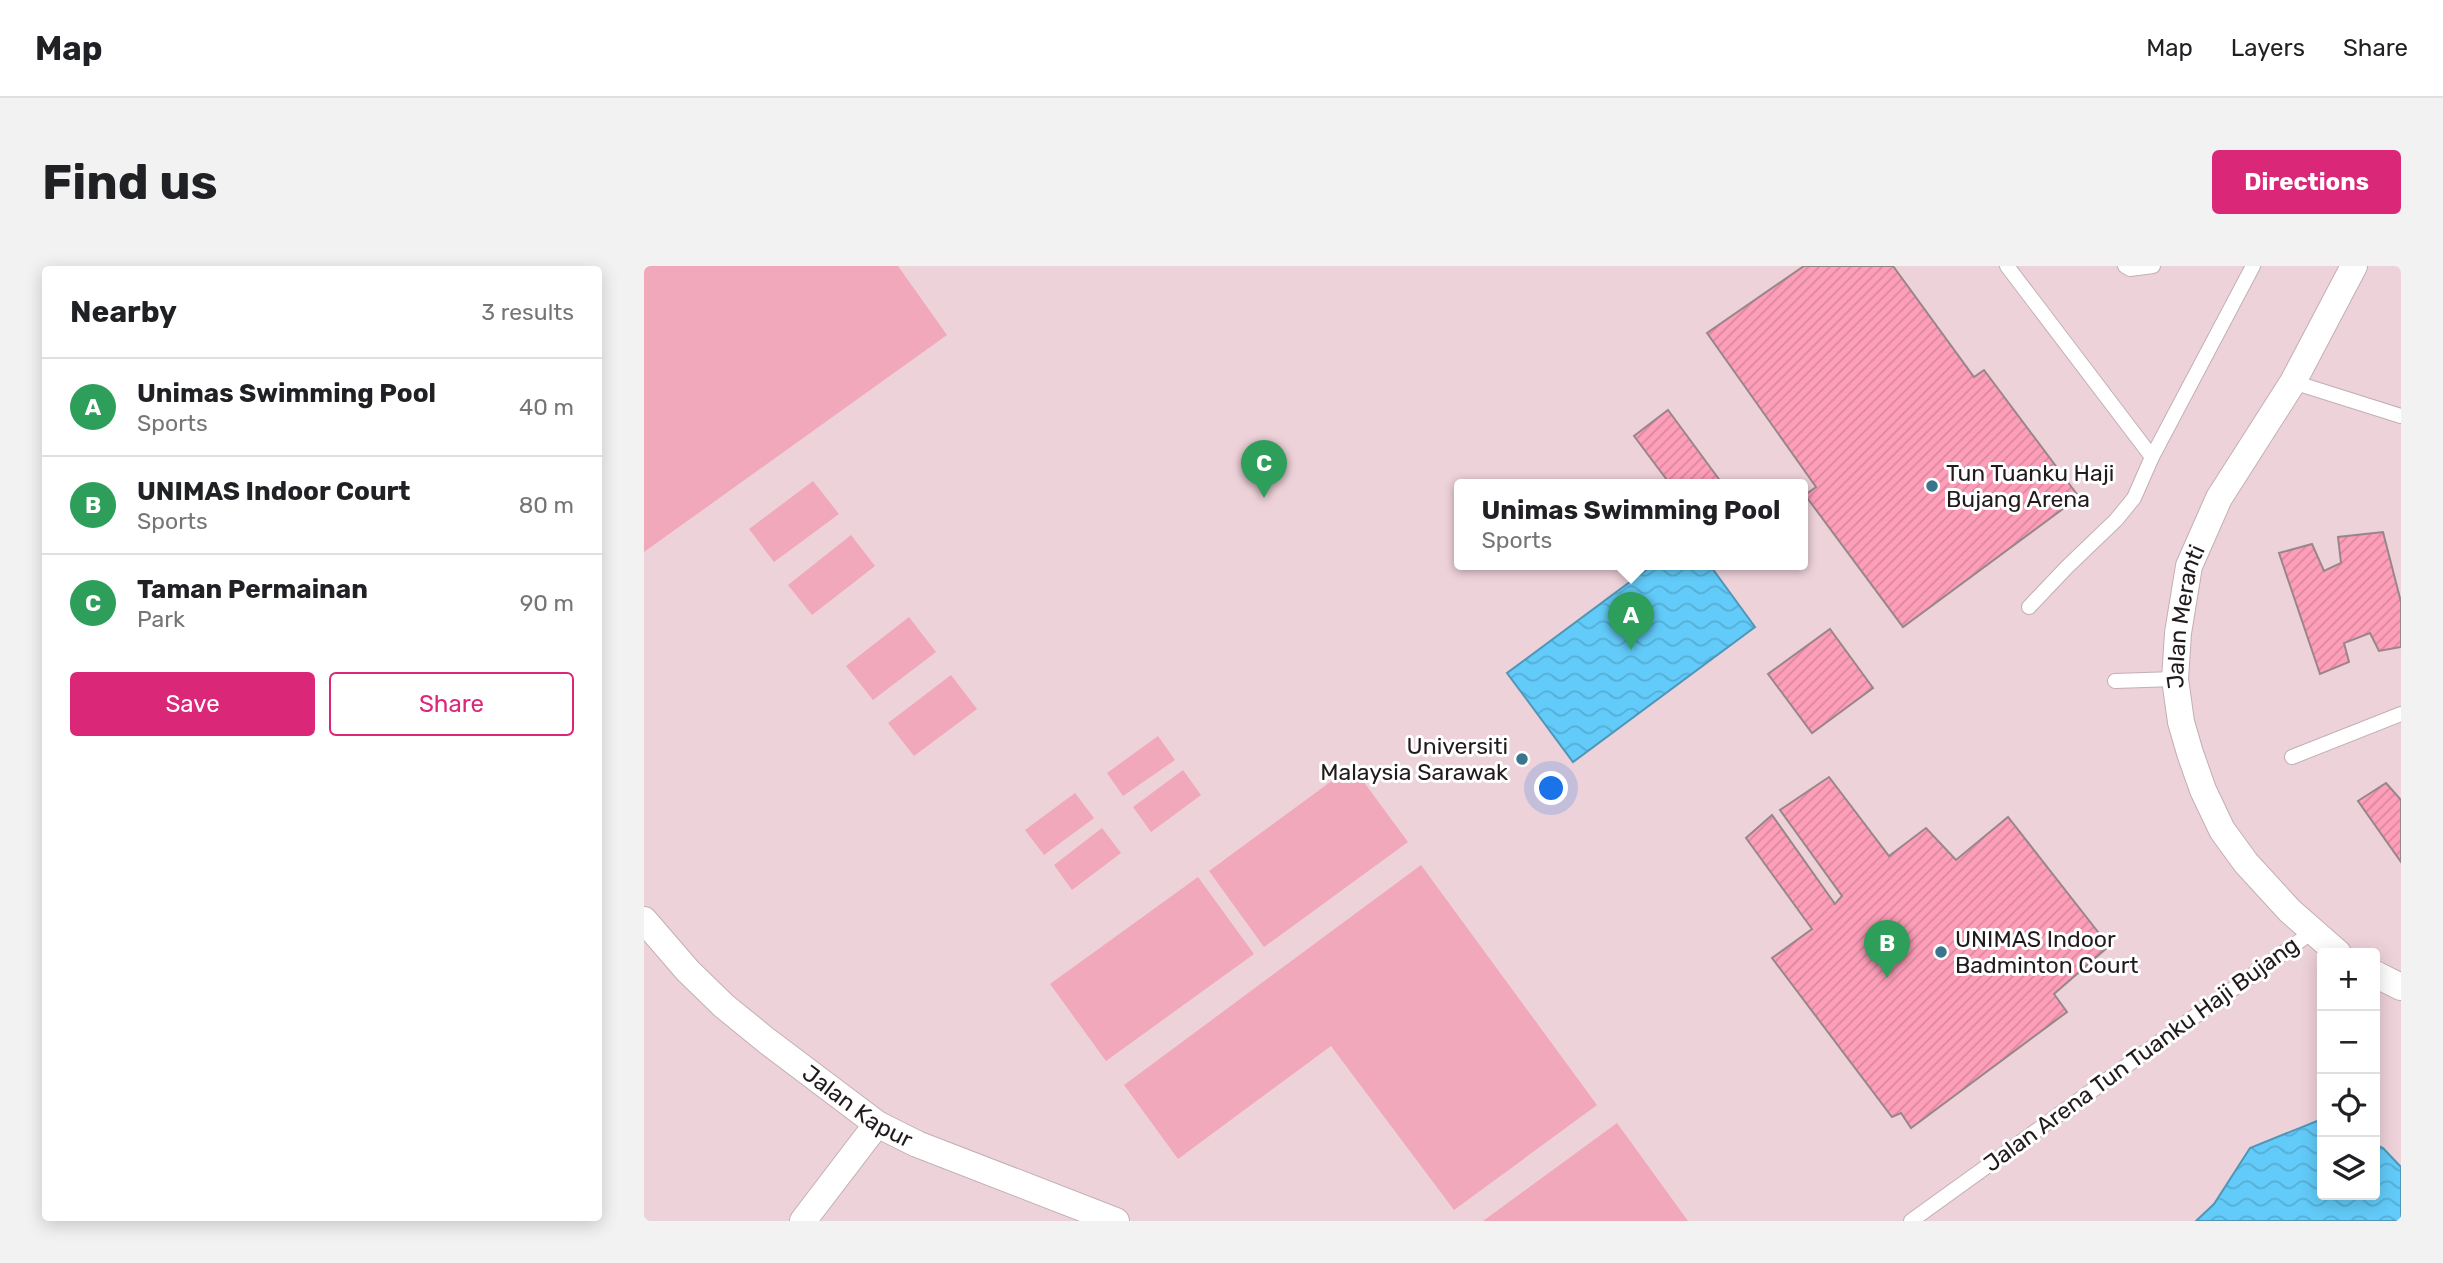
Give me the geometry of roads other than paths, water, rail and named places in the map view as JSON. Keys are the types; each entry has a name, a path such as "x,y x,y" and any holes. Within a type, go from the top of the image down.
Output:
{"street":[{"name":"Jalan Meranti","path":"2332,948 2312,932 2246,863 2222,830 2203,790 2190,753 2181,722 2175,679 2178,633 2189,566 2219,498 2293,382 2354,266"},
{"name":"Jalan Kapur","path":"644,920 688,971 724,1006 877,1125 917,1144 1116,1221"},
{"path":"2380,976 2401,987"},
{"path":"803,1221 877,1125"}],"lane":[{"path":"2007,266 2152,457"},
{"path":"2125,266 2130,269 2153,266"},
{"path":"2029,607 2116,520 2134,498 2152,457 2253,266"},
{"path":"2293,382 2401,416"},
{"path":"2115,681 2175,679"},
{"path":"2292,757 2401,714"},
{"name":"Jalan Arena Tun Tuanku Haji Bujang","path":"1911,1221 2312,932"}],"water":[{"path":"1646,570 1713,570 1755,627 1573,762 1507,673"},
{"path":"2317,1121 2317,1200 2380,1200 2380,1146 2401,1167 2401,1221 2196,1221 2214,1204 2250,1148"}],"place":[{"name":"Tun Tuanku Haji Bujang Arena","path":"1932,486"},
{"name":"Taman Permainan","path":"1264,498"},
{"name":"Unimas Swimming Pool","path":"1631,650"},
{"name":"Universiti Malaysia Sarawak","path":"1522,759"},
{"name":"UNIMAS Indoor Badminton Court","path":"1941,952"},
{"name":"UNIMAS Indoor Court","path":"1887,978"}]}
